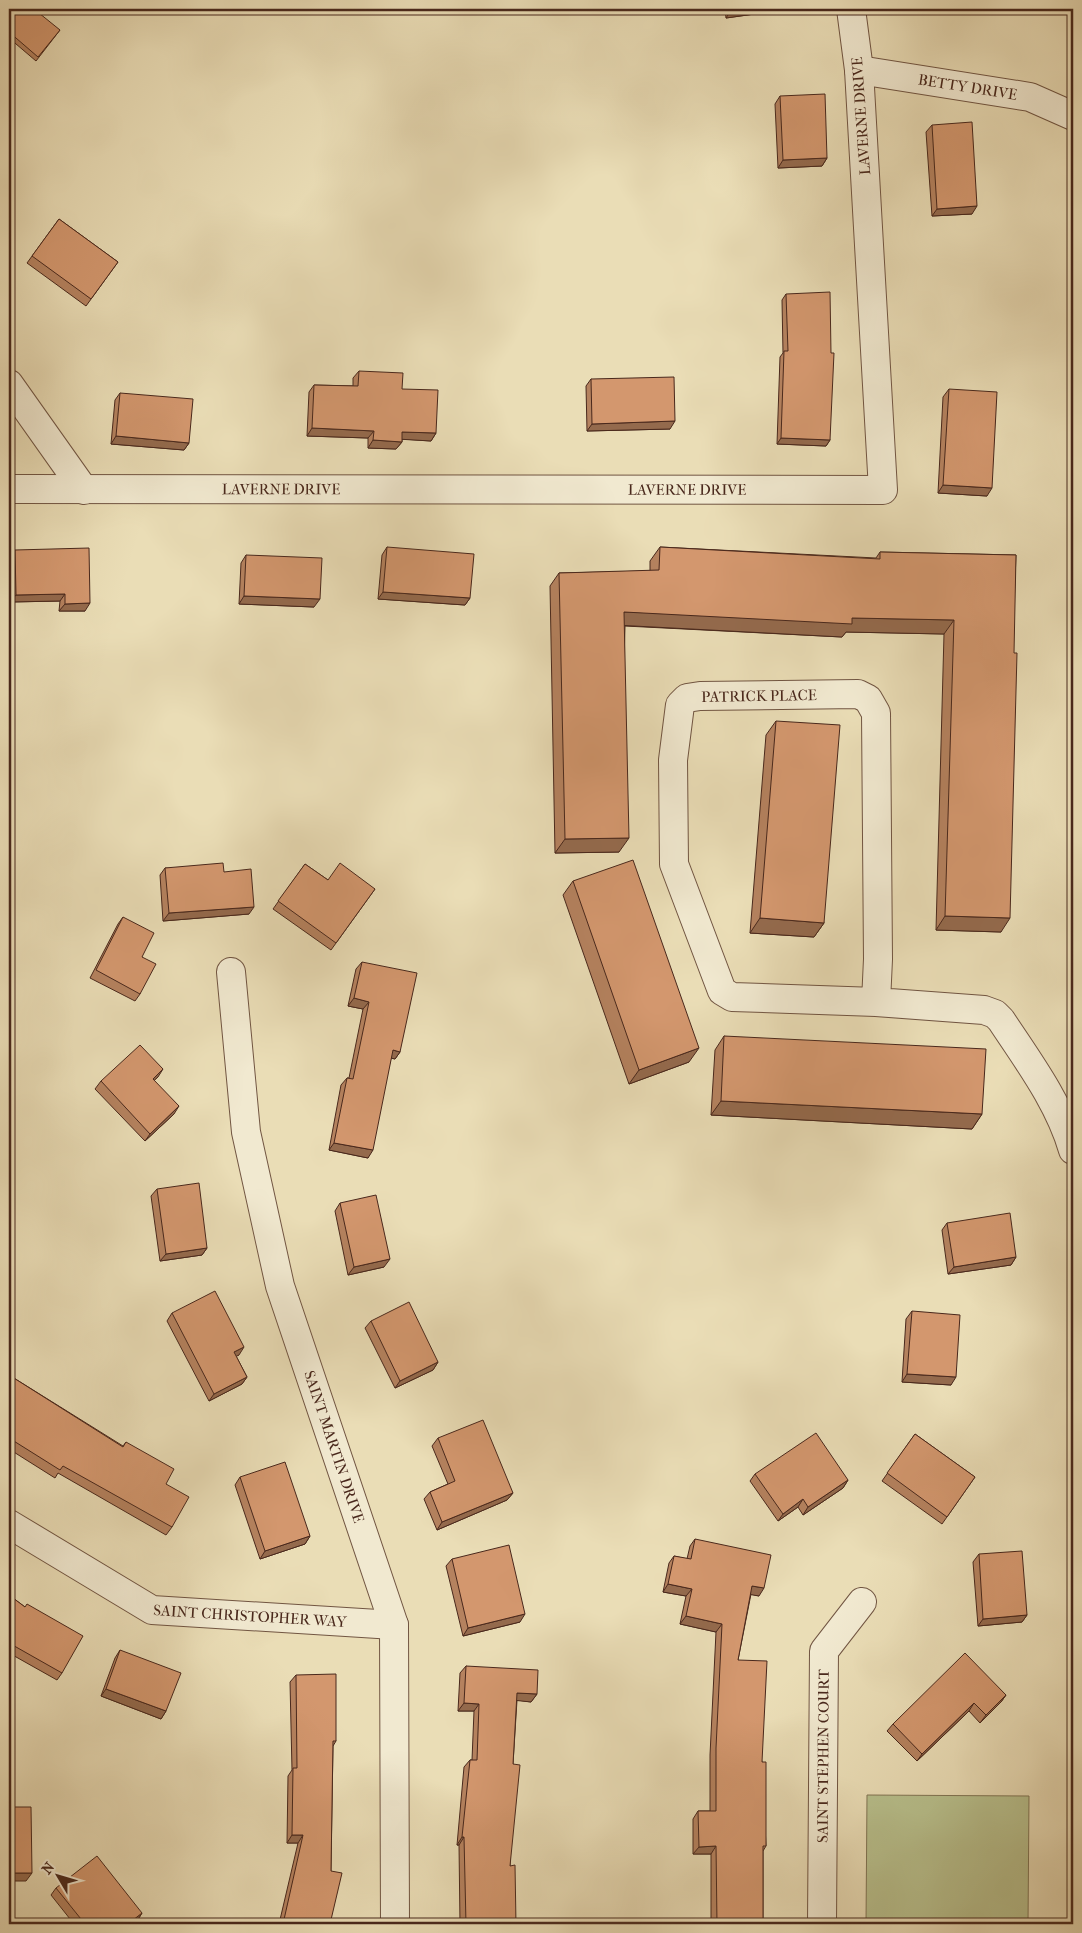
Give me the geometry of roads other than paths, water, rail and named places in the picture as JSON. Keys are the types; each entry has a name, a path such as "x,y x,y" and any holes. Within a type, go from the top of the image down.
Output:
{"street":[{"name":"LAVERNE DRIVE","path":"9,489 883,490 859,70 850,9"},
{"name":"BETTY DRIVE","path":"859,70 1030,96 1073,116"},
{"path":"9,384 84,490"},
{"name":"PATRICK PLACE","path":"876,1002 878,958 876,713 868,699 858,694 700,696 687,698 680,705 673,760 674,864 722,991 732,997 876,1002 984,1010 995,1014 1001,1020 1044,1085 1067,1128 1073,1150"},
{"name":"SAINT MARTIN DRIVE","path":"231,972 246,1132 280,1286 394,1625 395,1924"},
{"name":"SAINT CHRISTOPHER WAY","path":"9,1524 152,1610 394,1625"},
{"name":"SAINT STEPHEN COURT","path":"822,1924 824,1652 862,1602"}]}
